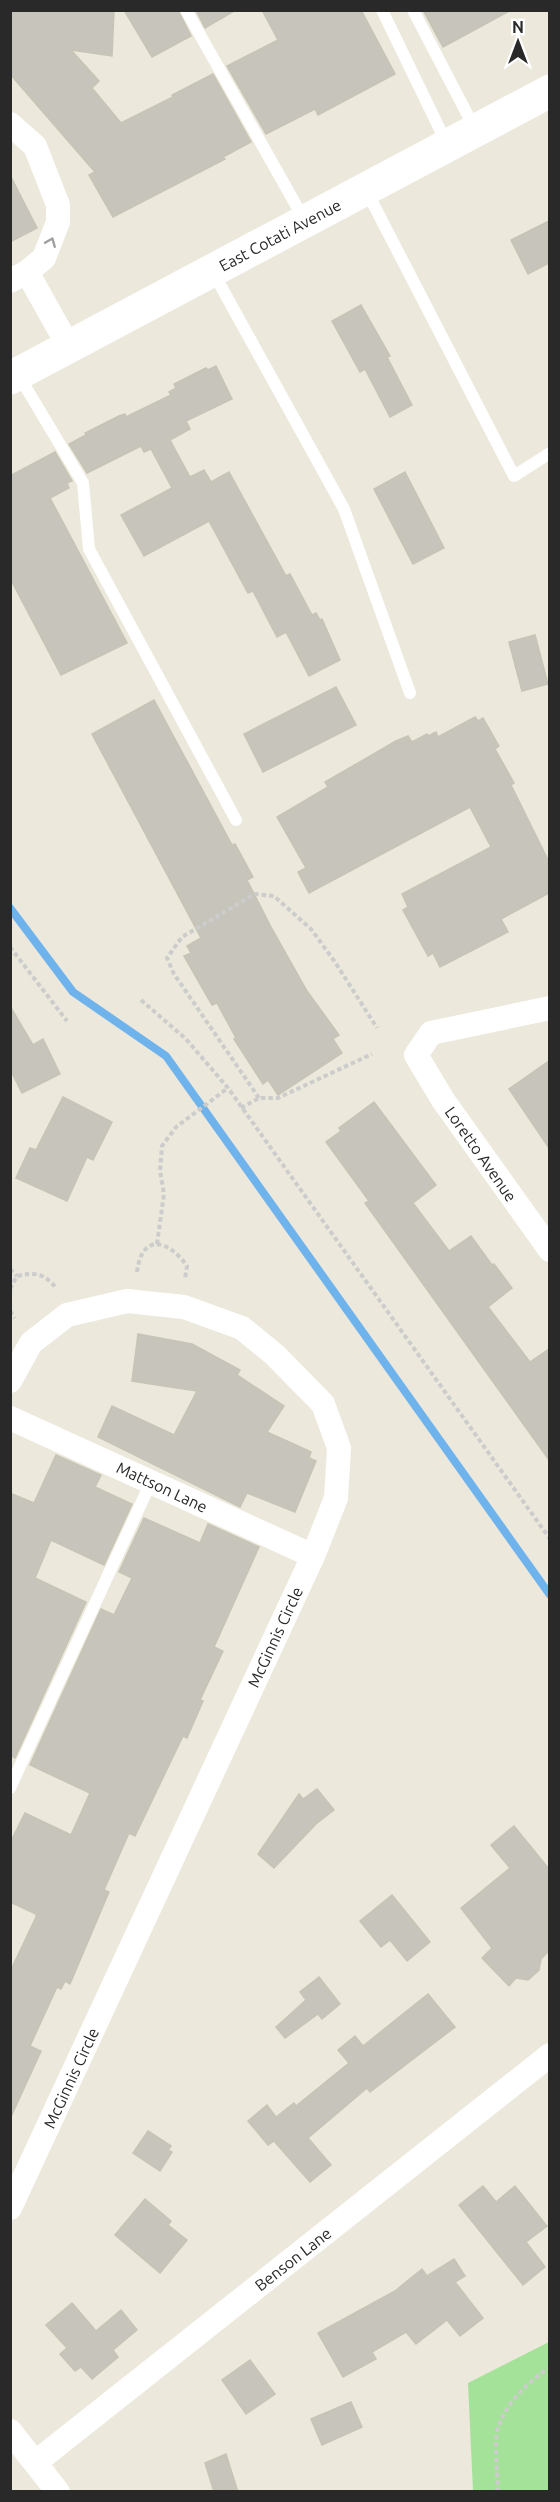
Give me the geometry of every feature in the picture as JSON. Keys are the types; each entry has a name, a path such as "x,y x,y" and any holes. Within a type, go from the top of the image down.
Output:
{"main road":[{"name":"East Cotati Avenue","path":"14,376 549,91"}],"street":[{"path":"10,124 35,146 58,206 58,222 44,258 19,277 69,347"},
{"name":"Loretto Avenue","path":"549,1008 431,1033 416,1055 443,1100 549,1250"},
{"name":"McGinnis Circle","path":"10,1381 31,1343 67,1315 127,1301 184,1307 242,1328 275,1355 323,1404 339,1448 336,1498 313,1556 19,2168 10,2208"},
{"name":"Mattson Lane","path":"10,1418 313,1556"},
{"name":"Benson Lane","path":"36,2463 549,2055"},
{"path":"10,2431 57,2492"}],"lane":[{"path":"186,10 305,221"},
{"path":"382,10 461,138"},
{"path":"413,10 461,138"},
{"path":"365,189 514,476 549,453"},
{"path":"212,271 344,509 410,693"},
{"path":"14,376 83,483 89,549 236,820"},
{"path":"10,1788 151,1482"}],"path":[{"path":"259,1098 174,974 167,957 182,937 255,894 274,896 311,929 377,1028"},
{"path":"10,947 67,1021"},
{"path":"141,1000 186,1039 228,1088 549,1539"},
{"path":"241,1108 259,1098 278,1098 372,1054"},
{"path":"157,1244 164,1194 160,1171 162,1146 176,1127 228,1088"},
{"path":"137,1272 142,1253 148,1247 157,1244 169,1246 179,1254 187,1266 185,1279"},
{"path":"10,1269 17,1276"},
{"path":"17,1276 32,1273 46,1276 56,1288"},
{"path":"10,1289 17,1276"},
{"path":"10,1311 15,1318"},
{"path":"498,2492 497,2432 510,2404 528,2383 549,2367"}],"green space":[{"path":"549,2342 549,2491 473,2491 468,2383"}],"building":[{"path":"10,10 114,10 112,56 71,50 99,81 92,88 121,123 213,74 251,142 223,157 225,159 113,217 89,175 95,172 10,74"},
{"path":"124,10 178,10 191,36 152,57"},
{"path":"196,10 236,10 205,28"},
{"path":"262,10 361,10 395,74 318,115 315,109 266,134 227,66 278,40"},
{"path":"423,10 511,10 443,47"},
{"path":"10,175 37,228 10,242"},
{"path":"549,221 549,263 528,274 511,240"},
{"path":"361,305 390,356 387,357 412,405 390,417 365,369 360,372 332,321"},
{"path":"216,366 232,399 186,421 190,429 170,440 190,477 204,470 211,482 229,472 286,576 290,574 312,615 316,613 320,620 322,619 340,660 309,676 286,632 277,637 253,591 248,593 209,521 144,556 121,515 172,488 151,449 144,452 141,446 87,473 69,444 119,416 125,414 126,417 171,395 169,392 176,388 174,384 206,368 208,370"},
{"path":"55,452 72,481 67,483 69,488 50,498 127,643 61,675 10,578 10,476"},
{"path":"405,472 444,548 413,564 374,489"},
{"path":"535,635 548,684 522,691 509,642"},
{"path":"336,687 356,725 263,772 244,734"},
{"path":"154,700 232,845 235,844 253,877 247,880 271,927 307,991 339,1035 333,1039 342,1053 278,1095 268,1080 263,1084 234,1039 236,1038 217,1003 212,1005 184,956 191,953 187,946 201,938 92,734"},
{"path":"475,717 478,721 483,718 499,746 495,749 514,783 511,785 549,862 549,893 501,919 508,932 440,967 433,953 428,956 403,910 408,907 402,894 491,847 470,807 309,893 298,872 306,868 277,817 328,787 325,782 396,741 408,736 412,742 436,732 438,737"},
{"path":"10,1006 33,1045 43,1039 60,1074 22,1093 10,1069"},
{"path":"549,1061 549,1148 509,1089"},
{"path":"63,1097 112,1122 93,1160 87,1157 67,1201 16,1178 30,1148 36,1150"},
{"path":"374,1102 436,1185 413,1203 449,1251 471,1236 512,1288 488,1307 530,1362 549,1349 549,1460 365,1203 369,1201 326,1142 341,1131 339,1128"},
{"path":"138,1334 192,1344 240,1370 237,1375 284,1406 267,1432 311,1452 309,1458 316,1461 295,1512 247,1493 240,1507 98,1437 112,1406 174,1435 197,1391 132,1381"},
{"path":"56,1455 101,1475 95,1487 132,1504 104,1565 51,1540 35,1578 86,1602 15,1758 10,1755 10,1493 34,1503"},
{"path":"144,1518 200,1543 208,1524 259,1547 214,1647 223,1651 200,1700 203,1701 187,1738 183,1736 135,1836 129,1833 104,1890 109,1892 70,1984 65,1981 61,1989 57,1987 30,2046 41,2051 10,2119 10,1972 36,1914 10,1902 10,1843 25,1813 71,1835 90,1793 30,1765 101,1609 114,1615 132,1578 119,1572"},
{"path":"317,1789 334,1810 316,1824 274,1868 258,1854 299,1794 303,1799"},
{"path":"514,1826 549,1869 549,1951 541,1959 539,1970 528,1980 516,1978 509,1986 482,1958 492,1948 461,1908 510,1868 491,1845"},
{"path":"392,1895 430,1942 407,1961 390,1940 381,1947 360,1921"},
{"path":"319,1977 340,2004 322,2019 318,2014 285,2038 276,2027 306,2000 300,1992"},
{"path":"428,1994 455,2027 370,2092 367,2088 308,2138 331,2165 310,2182 274,2141 268,2145 248,2121 267,2105 276,2117 294,2103 296,2106 349,2063 338,2050 355,2036 363,2046"},
{"path":"148,2131 171,2146 168,2150 172,2152 160,2171 133,2153"},
{"path":"483,2186 496,2202 515,2186 547,2226 526,2242 545,2267 523,2285 459,2205"},
{"path":"145,2199 171,2221 168,2225 187,2240 160,2273 115,2235"},
{"path":"454,2259 465,2276 455,2282 483,2318 460,2336 447,2320 416,2344 406,2332 372,2352 376,2359 343,2377 318,2333 395,2291 422,2269 427,2276"},
{"path":"72,2303 96,2331 121,2310 137,2330 113,2350 118,2357 92,2379 81,2367 75,2371 60,2354 67,2348 46,2325"},
{"path":"250,2360 275,2394 246,2414 222,2380"},
{"path":"351,2402 362,2427 322,2445 311,2419"},
{"path":"226,2454 238,2492 214,2492 205,2463"}],"waterway":[{"path":"10,908 73,992 166,1056 550,1595"}]}
